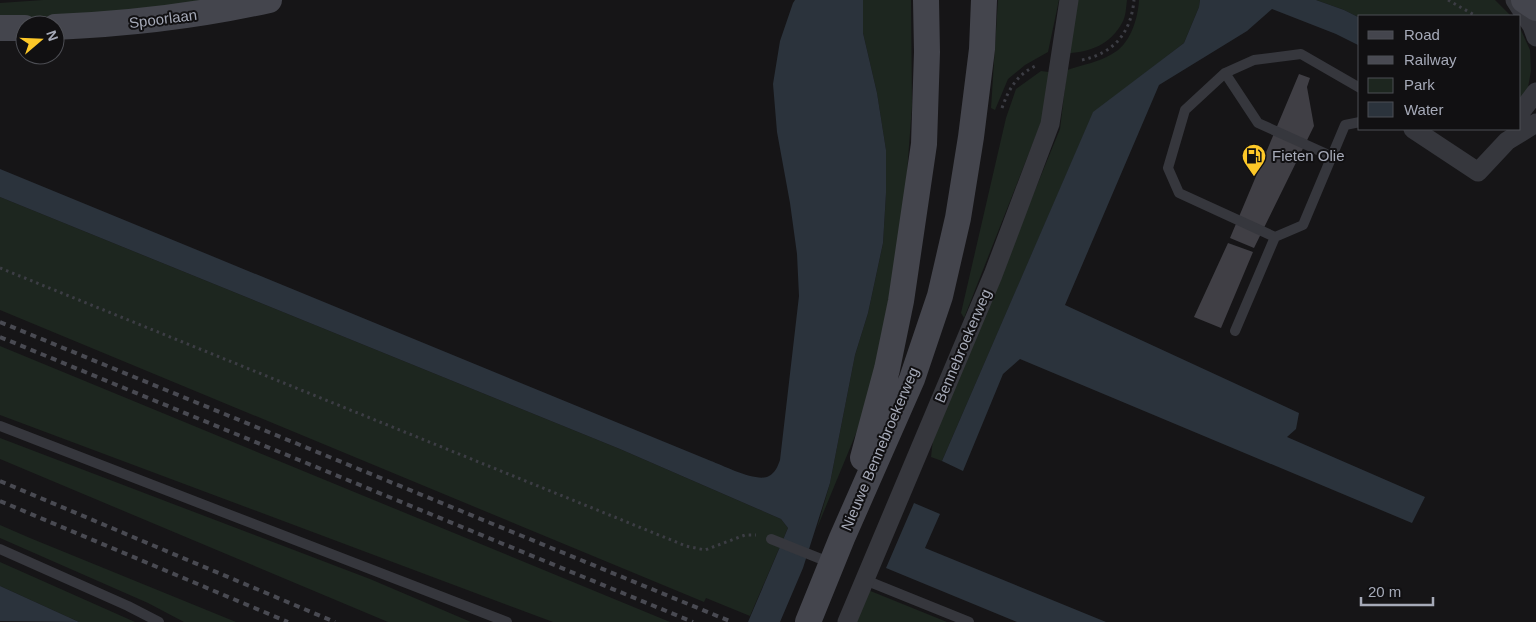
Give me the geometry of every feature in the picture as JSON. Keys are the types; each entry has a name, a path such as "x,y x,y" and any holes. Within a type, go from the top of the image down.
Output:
{"main road":[{"name":"Spoorlaan","path":"65,27 96,26 181,17 269,0"},
{"name":"Nieuwe Bennebroekerweg","path":"842,538 887,369 908,256 914,203 924,144 927,71 926,0"},
{"name":"Nieuwe Bennebroekerweg","path":"842,538 912,379 946,277 972,137 982,49 984,0"},
{"path":"1524,0 1536,8"},
{"path":"0,28 15,28"},
{"path":"808,622 821,559 842,538"}],"street":[{"name":"Bennebroekerweg","path":"847,622 993,275 1050,124 1069,0"},
{"path":"1515,0 1532,26 1536,37"},
{"path":"1521,112 1536,92"},
{"path":"1521,130 1536,123"},
{"path":"1415,130 1478,172 1510,135"}],"lane":[{"path":"1275,237 1179,194 1168,168 1184,110 1225,73 1254,60 1302,54 1358,87"},
{"path":"1225,73 1258,123 1331,156"},
{"path":"1235,331 1275,237 1303,225 1345,125 1358,122"},
{"path":"0,426 507,622"},
{"path":"770,540 821,559"},
{"path":"0,549 128,606 159,622"},
{"path":"865,580 969,622"}],"path":[{"path":"1060,63 1089,58 1100,54 1118,42 1129,25 1134,0"},
{"path":"1448,0 1474,15"},
{"path":"0,268 686,546 705,550 745,535 755,535 770,540"}],"green space":[{"path":"43,0 236,0 65,20 65,15 15,15 15,22 0,22 0,3"},
{"path":"863,0 911,0 912,106 905,200 876,385 817,528 830,483 855,355 868,313 883,243 886,150 877,93 863,33"},
{"path":"998,0 1059,0 1048,52 1025,65 1008,79 995,110 991,108"},
{"path":"1076,0 1127,0 1126,12 1117,30 1106,42 1091,49 1067,53"},
{"path":"1139,0 1200,0 1199,7 1184,43 1093,113 942,461 931,457 933,439 1060,129 1067,70 1102,59 1118,50 1132,31"},
{"path":"1316,0 1495,0 1510,15 1358,15 1358,17"},
{"path":"1521,30 1530,50 1531,71 1527,93 1521,101"},
{"path":"1041,71 1049,72 1046,110 964,318 961,313 1006,118 1016,89"},
{"path":"0,197 620,449 781,519 788,528 750,616 706,598 704,602 0,310"},
{"path":"0,346 670,622 553,622 0,415"},
{"path":"0,438 370,579 471,622 388,622 0,459"},
{"path":"0,525 236,622 184,622 148,603 0,538"},
{"path":"0,562 135,622 79,622 0,586"},
{"path":"868,590 947,622 855,622"}],"water":[{"path":"795,0 863,0 863,33 877,93 886,150 886,193 883,243 868,313 855,355 830,483 803,568 780,622 748,622 788,528 781,519 620,449 0,197 0,169 732,470 749,476 764,478 773,473 780,460 799,296 797,254 777,132 773,84 780,41"},
{"path":"1200,0 1316,0 1358,17 1358,45 1336,34 1272,9 1247,31 1159,85 1065,305 1299,413 1296,429 1287,437 1425,497 1412,523 1020,359 1003,374 963,471 942,461 1093,112 1184,43 1199,7"},
{"path":"914,503 940,514 925,548 1106,622 1017,622 886,568"},
{"path":"0,586 79,622 0,621"}],"building":[{"path":"1299,74 1310,78 1307,87 1314,126 1254,248 1230,238"},
{"path":"1228,243 1253,252 1221,328 1194,317"}],"railway":[{"path":"0,322 732,622"},
{"path":"0,337 693,622"},
{"path":"0,481 335,622"},
{"path":"0,501 288,622"}],"place":[{"name":"Fieten Olie","path":"1254,177"}]}
